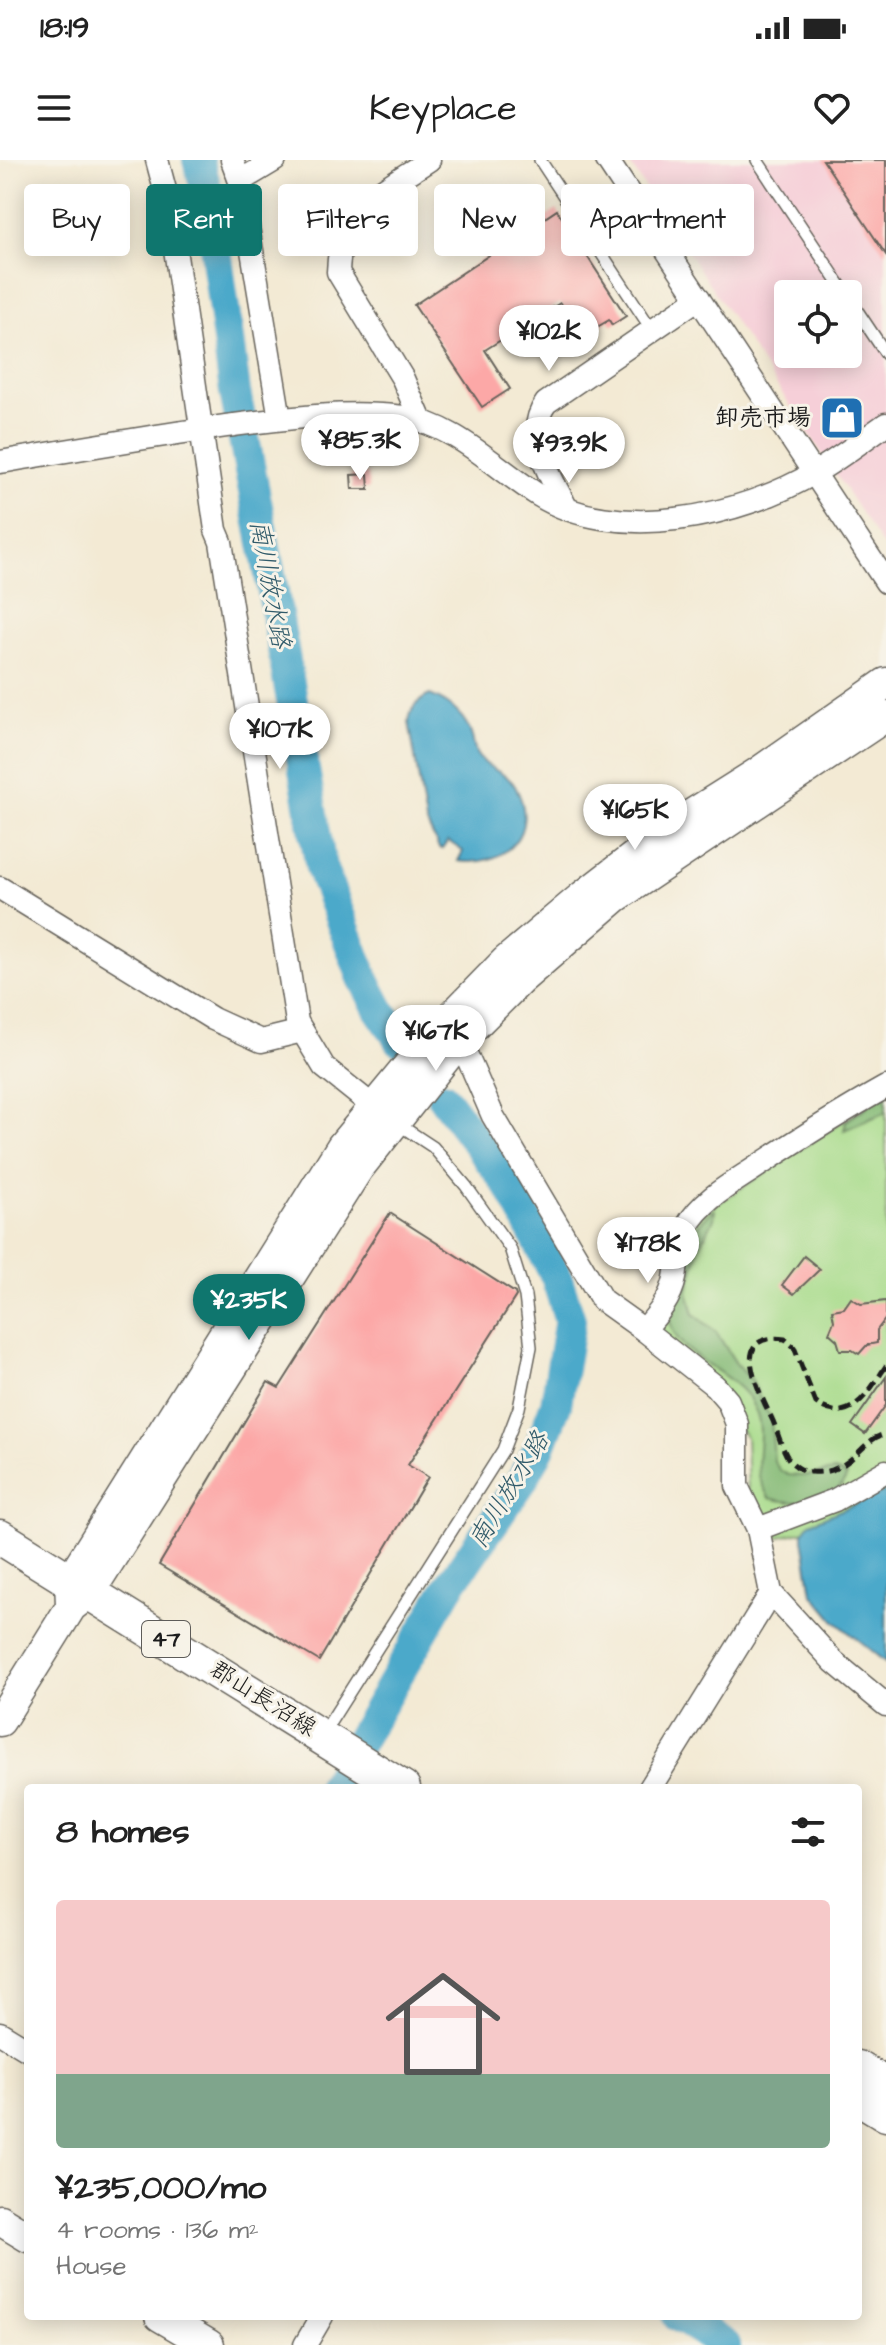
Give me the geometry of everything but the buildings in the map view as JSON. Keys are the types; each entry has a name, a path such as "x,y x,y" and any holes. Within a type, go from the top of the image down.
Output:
{"main road":[{"name":"郡山長沼線","path":"0,1537 77,1593 324,1746 368,1778 389,1784"},
{"name":"郡山長沼線","path":"0,1563 77,1593"},
{"path":"862,2070 886,2085"},
{"path":"862,2099 886,2114"}],"street":[{"path":"157,160 168,201 208,428 216,530 223,557 297,1022 324,1067 384,1114"},
{"path":"275,160 236,170 275,420"},
{"path":"421,421 403,379 338,272 342,238 358,210 429,160"},
{"path":"607,160 886,582"},
{"path":"567,509 543,460 537,436 537,415 546,403 699,298"},
{"path":"0,462 275,420 358,415 400,417 421,421 463,441 513,479 567,509 581,514 656,521 711,513 764,497 815,473 886,424"},
{"path":"446,1045 506,961 594,887 675,825 756,774 886,683"},
{"path":"0,1721 288,1229 342,1146 384,1114 446,1045 616,897 886,716"},
{"path":"0,888 213,1019 261,1041 302,1031"},
{"path":"446,1045 493,1116 602,1300 715,1386 728,1401 737,1424 737,1486 758,1529 771,1593 834,1662 886,1705"},
{"path":"644,1330 659,1313 670,1293 675,1277 678,1241 698,1210 715,1194 802,1137 886,1087"},
{"path":"758,1529 835,1500 886,1471"},
{"path":"652,1784 771,1593"},
{"path":"0,2033 24,2048"},
{"path":"0,2220 24,2235"},
{"path":"167,2320 209,2345"},
{"path":"305,2345 320,2320"}],"lane":[{"path":"540,160 652,330"},
{"path":"757,160 837,280"},
{"path":"862,318 886,354"},
{"path":"324,1746 503,1450 519,1408 531,1347 525,1296 510,1248 466,1186 433,1147 384,1114"}],"shaded area":[{"name":"卸売市場","path":"627,160 886,160 886,551 691,256 754,256 754,184 643,184"}],"green space":[{"path":"886,1093 886,1511 772,1539 748,1495 746,1437 657,1330 696,1218"},
{"path":"886,1094 886,1112 844,1130 846,1121"},
{"path":"715,1210 714,1219 699,1248 688,1291 694,1314 716,1332 737,1365 752,1380 771,1417 774,1462 780,1470 788,1475 835,1471 847,1476 833,1494 824,1498 791,1502 769,1498 759,1475 760,1431 751,1402 731,1381 692,1353 673,1332 670,1319 689,1243 704,1218"}],"water":[{"path":"430,695 462,717 470,730 477,755 511,781 522,803 524,818 521,832 504,852 490,859 458,861 463,851 448,841 442,849 439,848 426,822 409,722 415,706"},
{"path":"886,1491 886,1663 835,1621 812,1593 803,1532 810,1523"}],"waterway":[{"name":"南川放水路","path":"198,160 209,198 235,392 321,867 363,978 401,1041"},
{"name":"南川放水路","path":"334,1784 448,1588 521,1482 539,1449 556,1404 570,1320 556,1276 510,1187 443,1097"},
{"name":"南川放水路","path":"684,2320 725,2345"}],"railway":[{"path":"886,1366 857,1403 839,1411 828,1410 816,1403 794,1347 785,1339 767,1339 756,1345 752,1355 756,1382 782,1447 790,1461 800,1469 811,1472 837,1468 869,1442 886,1434"}],"place":[{"name":"卸売市場","path":"842,418"}]}
